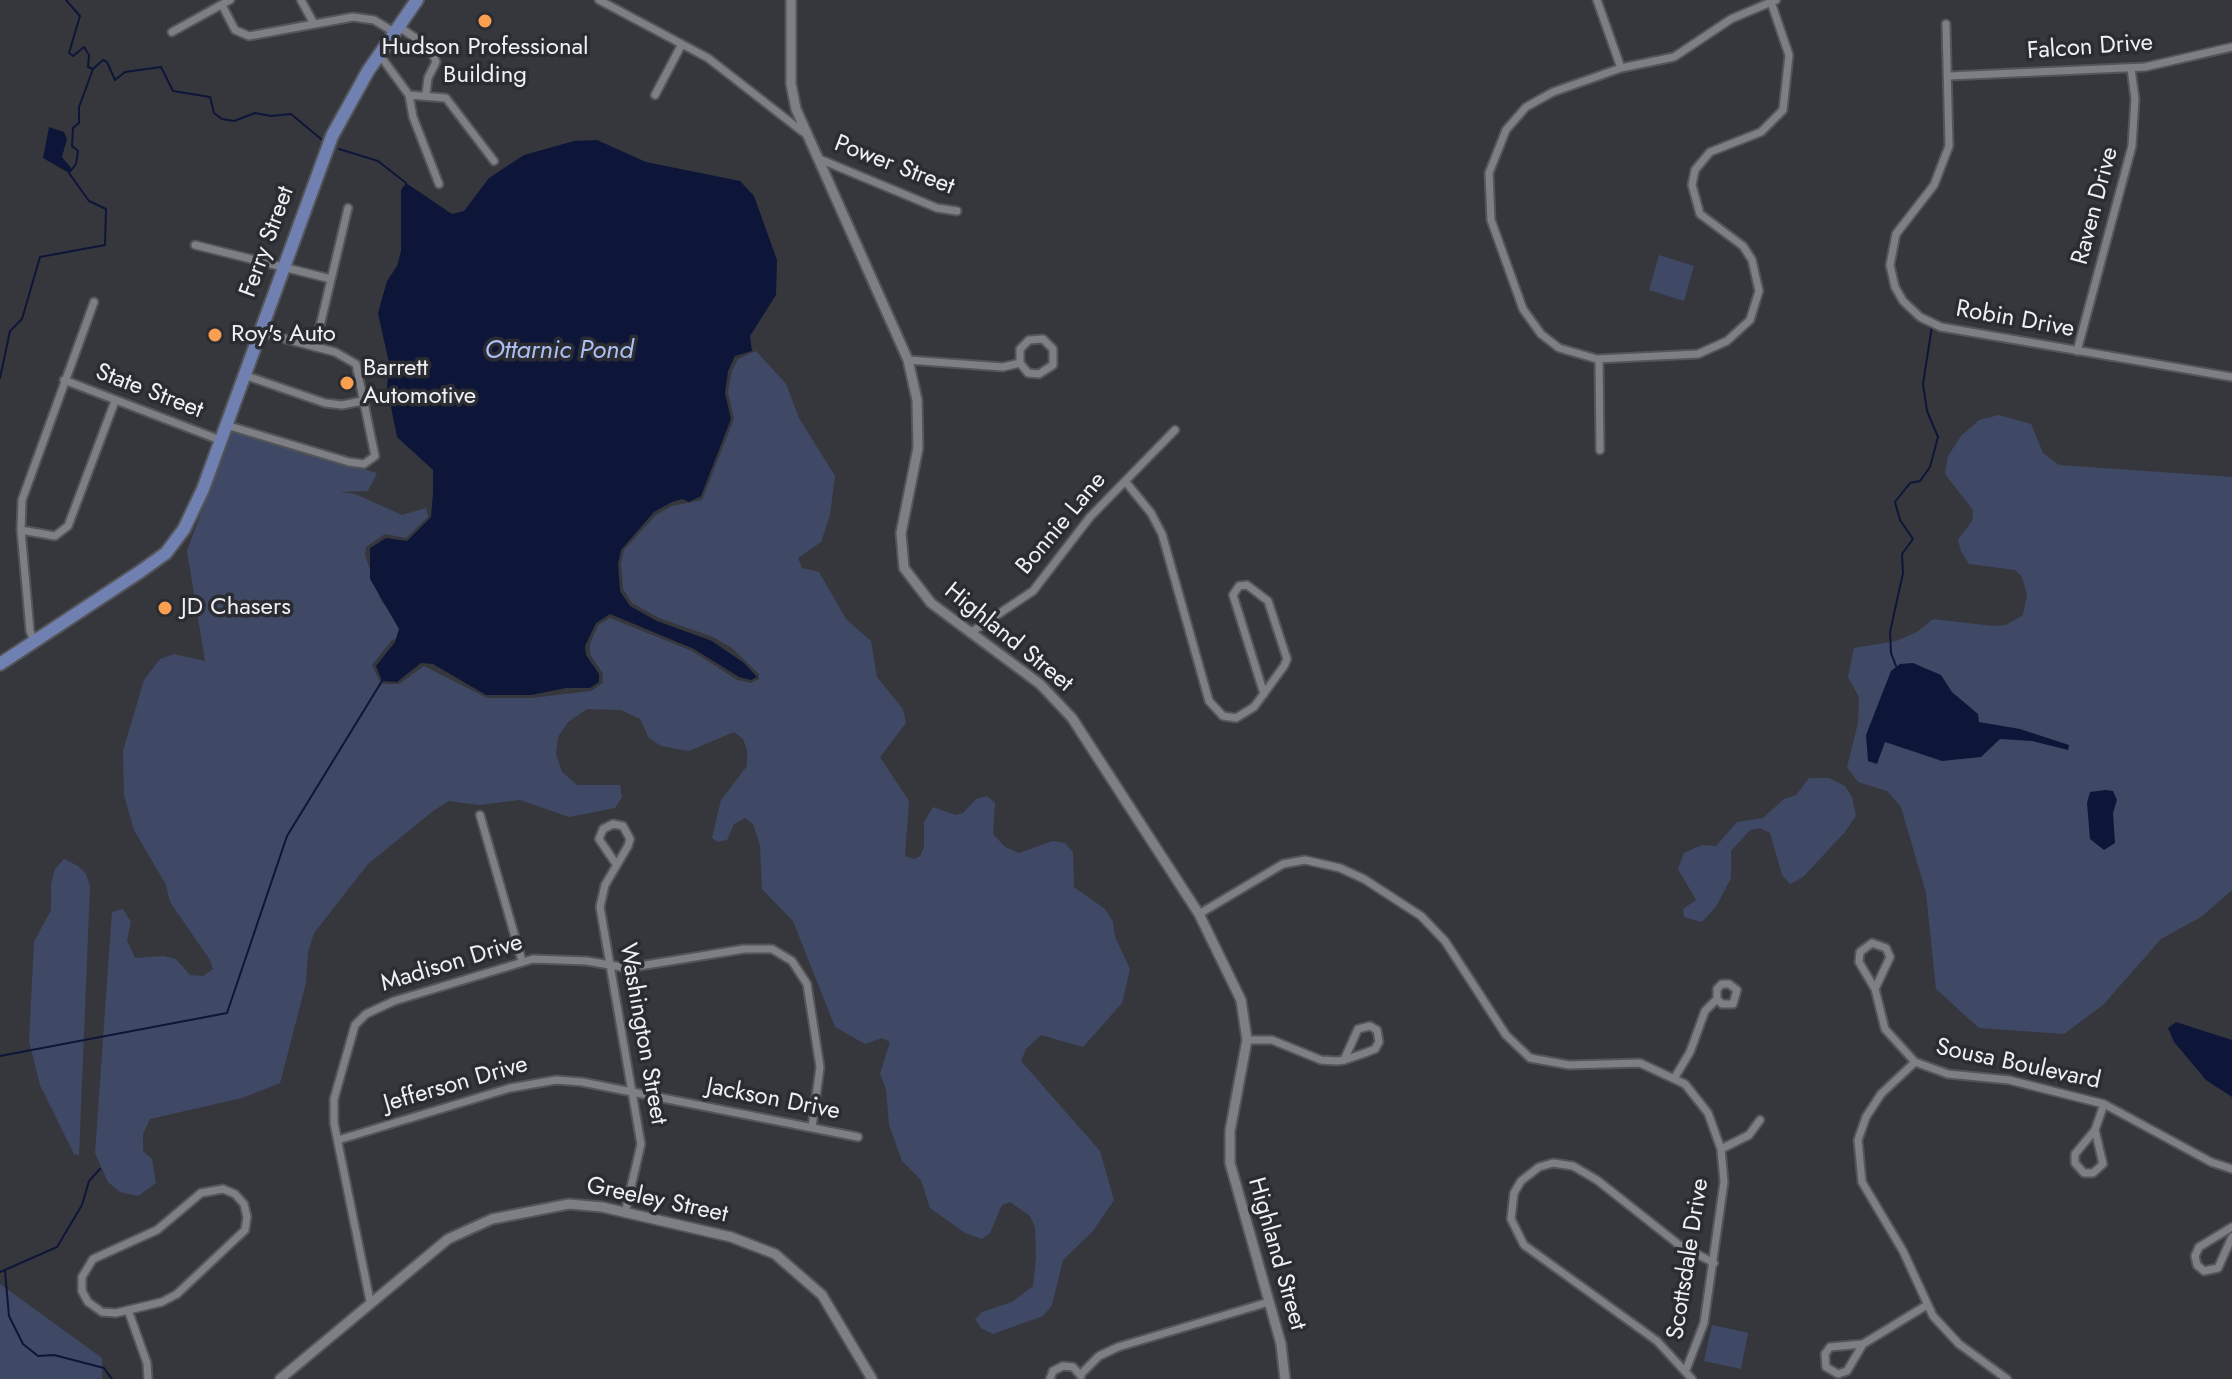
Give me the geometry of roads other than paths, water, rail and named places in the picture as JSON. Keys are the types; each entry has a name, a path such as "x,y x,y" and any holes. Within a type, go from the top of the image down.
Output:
{"main road":[{"name":"Ferry Street","path":"34,641 166,553 196,509 332,136 379,54 417,0"},
{"path":"0,664 34,641"}],"street":[{"path":"172,32 230,0"},
{"path":"301,0 313,22"},
{"path":"599,0 708,58 803,132"},
{"name":"Highland Street","path":"791,0 791,84 803,132 908,360 919,432 901,533 901,557 920,592 1040,684 1063,706 1199,914 1241,1000 1247,1040 1230,1131 1230,1163 1281,1344 1285,1379"},
{"path":"1597,0 1621,68"},
{"path":"1774,1 1789,55 1783,110 1774,123 1761,132 1710,152 1695,170 1692,185 1700,214 1743,246 1752,260 1758,275 1757,306 1739,332 1698,354 1599,359 1559,348 1541,334 1523,309 1491,220 1489,173 1498,144 1526,107 1553,92 1621,68 1681,54 1718,27 1774,1"},
{"path":"222,5 235,30 249,36 313,22 367,18 396,29 427,46 433,54 436,62 428,78 426,94"},
{"name":"Robin Drive","path":"1946,24 1951,133 1947,157 1934,185 1896,234 1890,257 1895,287 1914,312 1941,327 2232,376"},
{"path":"655,95 682,44"},
{"name":"Falcon Drive","path":"1949,76 2131,68 2232,47"},
{"path":"379,54 409,95 413,117 439,184"},
{"name":"Raven Drive","path":"2077,351 2132,146 2135,99 2131,68"},
{"path":"409,95 446,98 494,161"},
{"name":"Power Street","path":"817,158 937,208 957,211"},
{"path":"315,347 348,208"},
{"path":"195,245 283,264 331,279"},
{"path":"34,641 30,631 21,530 25,485 94,302"},
{"path":"226,425 349,462 371,462 374,448 356,364 342,355 259,332"},
{"path":"1043,339 1053,349 1054,362 1045,373 1031,374 1020,363 1020,349 1029,340 1043,339"},
{"path":"1599,359 1600,450"},
{"path":"908,360 1003,367 1020,363"},
{"path":"244,375 325,403 342,405 362,401"},
{"name":"State Street","path":"64,380 220,440"},
{"path":"21,530 55,536 68,526 115,401"},
{"name":"Bonnie Lane","path":"970,633 1033,591 1080,529 1175,430"},
{"path":"1125,481 1151,513 1162,534 1209,701 1223,716 1236,718 1254,707 1264,694 1284,666 1286,651 1268,601 1247,585 1236,590 1234,601 1264,694"},
{"path":"480,815 522,961"},
{"name":"Washington Street","path":"616,864 599,839 603,829 613,824 623,826 630,839 600,900 641,1144 625,1213"},
{"name":"Scottsdale Drive","path":"1199,914 1283,864 1305,860 1328,864 1364,879 1421,916 1445,941 1506,1035 1530,1058 1569,1065 1640,1063 1675,1077 1699,1098 1721,1149 1723,1203 1702,1336 1686,1370"},
{"name":"Sousa Boulevard","path":"1875,989 1890,957 1882,945 1872,943 1860,952 1859,962 1875,989 1885,1029 1915,1062 1948,1074 2009,1080 2104,1104 2211,1162 2232,1169"},
{"name":"Madison Drive","path":"370,1301 333,1115 335,1091 349,1040 360,1019 394,1001 522,961 557,958 627,968 766,948 792,961 807,984 820,1067 812,1127"},
{"path":"1675,1077 1692,1047 1701,1018 1717,999"},
{"path":"1247,1040 1272,1040 1321,1060 1344,1060 1375,1049 1379,1042 1377,1030 1370,1026 1358,1029 1344,1060"},
{"path":"1915,1062 1881,1094 1866,1117 1858,1140 1858,1161 1866,1193 1903,1251 1927,1305 1959,1344 2007,1379"},
{"name":"Jefferson Drive","path":"338,1140 540,1081 582,1082 633,1092"},
{"name":"Jackson Drive","path":"633,1092 858,1137"},
{"path":"2095,1130 2103,1164 2093,1173 2084,1173 2075,1163 2075,1154 2095,1130 2104,1104"},
{"path":"1721,1149 1749,1135 1760,1120"},
{"path":"1692,1379 1657,1341 1524,1245 1511,1219 1514,1193 1521,1181 1539,1167 1553,1163 1573,1166 1597,1180 1678,1244 1714,1263"},
{"path":"223,1189 238,1197 247,1217 240,1238 171,1298 128,1310 107,1313 88,1302 81,1282 90,1262 157,1230 205,1191 223,1189"},
{"name":"Greeley Street","path":"280,1379 448,1239 492,1219 569,1204 731,1237 775,1254 822,1295 872,1379"},
{"path":"2232,1227 2199,1247 2195,1256 2197,1265 2204,1271 2218,1268 2232,1237"},
{"path":"1050,1379 1053,1371 1063,1366 1073,1367 1081,1377 1099,1356 1118,1347 1269,1302"},
{"path":"1863,1344 1847,1371 1834,1373 1826,1367 1825,1354 1830,1347 1863,1344 1927,1305"},
{"path":"128,1310 147,1363 148,1379"}],"water":[{"path":"49,127 64,132 67,139 62,157 72,169 69,173 43,158"},
{"name":"Ottarnic Pond","path":"597,140 646,162 740,181 754,196 777,260 776,295 750,336 752,351 735,356 728,371 725,393 731,419 701,496 689,502 682,499 672,502 654,512 621,550 618,564 620,591 630,606 657,621 712,641 744,663 757,677 751,680 739,677 694,649 610,614 596,623 585,646 586,655 599,674 599,682 590,688 566,688 531,695 486,695 433,664 421,663 397,682 382,681 376,666 395,642 399,629 370,579 370,548 386,538 407,541 431,517 433,493 433,470 397,437 387,387 389,363 378,313 387,281 397,266 401,251 401,190 406,183 452,214 464,211 489,178 524,155 574,141"},
{"path":"1913,663 1941,675 1952,692 1978,714 1979,722 2020,729 2069,745 2068,750 2032,741 2000,739 1981,757 1942,761 1885,742 1877,764 1868,761 1866,735 1891,671 1900,664"},
{"path":"2113,791 2117,800 2113,813 2115,843 2104,850 2090,839 2087,803 2090,792"},
{"path":"2176,1022 2232,1040 2232,1097 2206,1080 2174,1042 2168,1028"}],"waterway":[{"path":"66,0 80,16 69,53 73,56 84,47 89,55 88,67 93,69 103,60 107,62 115,80 125,72 161,67 173,91 210,97 214,113 222,119 234,121 255,113 271,116 291,114 321,139"},
{"path":"0,378 10,331 22,319 40,257 105,245 106,209 89,201 69,173 76,164 78,151 72,146 73,128 79,123 79,107 93,69"},
{"path":"339,149 378,161 406,183"},
{"path":"1896,666 1891,653 1890,632 1903,573 1902,554 1913,539 1900,520 1895,502 1910,483 1920,481 1930,467 1938,437 1927,411 1923,384 1932,326"},
{"path":"0,1056 227,1013 287,836 382,681"},
{"path":"0,1272 57,1247 82,1205 89,1181 100,1169"},
{"path":"5,1271 9,1316 23,1344 38,1356 54,1355 104,1368 112,1379"}],"place":[{"name":"Hudson Professional Building","path":"485,21"},
{"name":"Roy's Auto","path":"215,335"},
{"name":"Barrett Automotive","path":"347,383"},
{"name":"JD Chasers","path":"165,608"}]}
